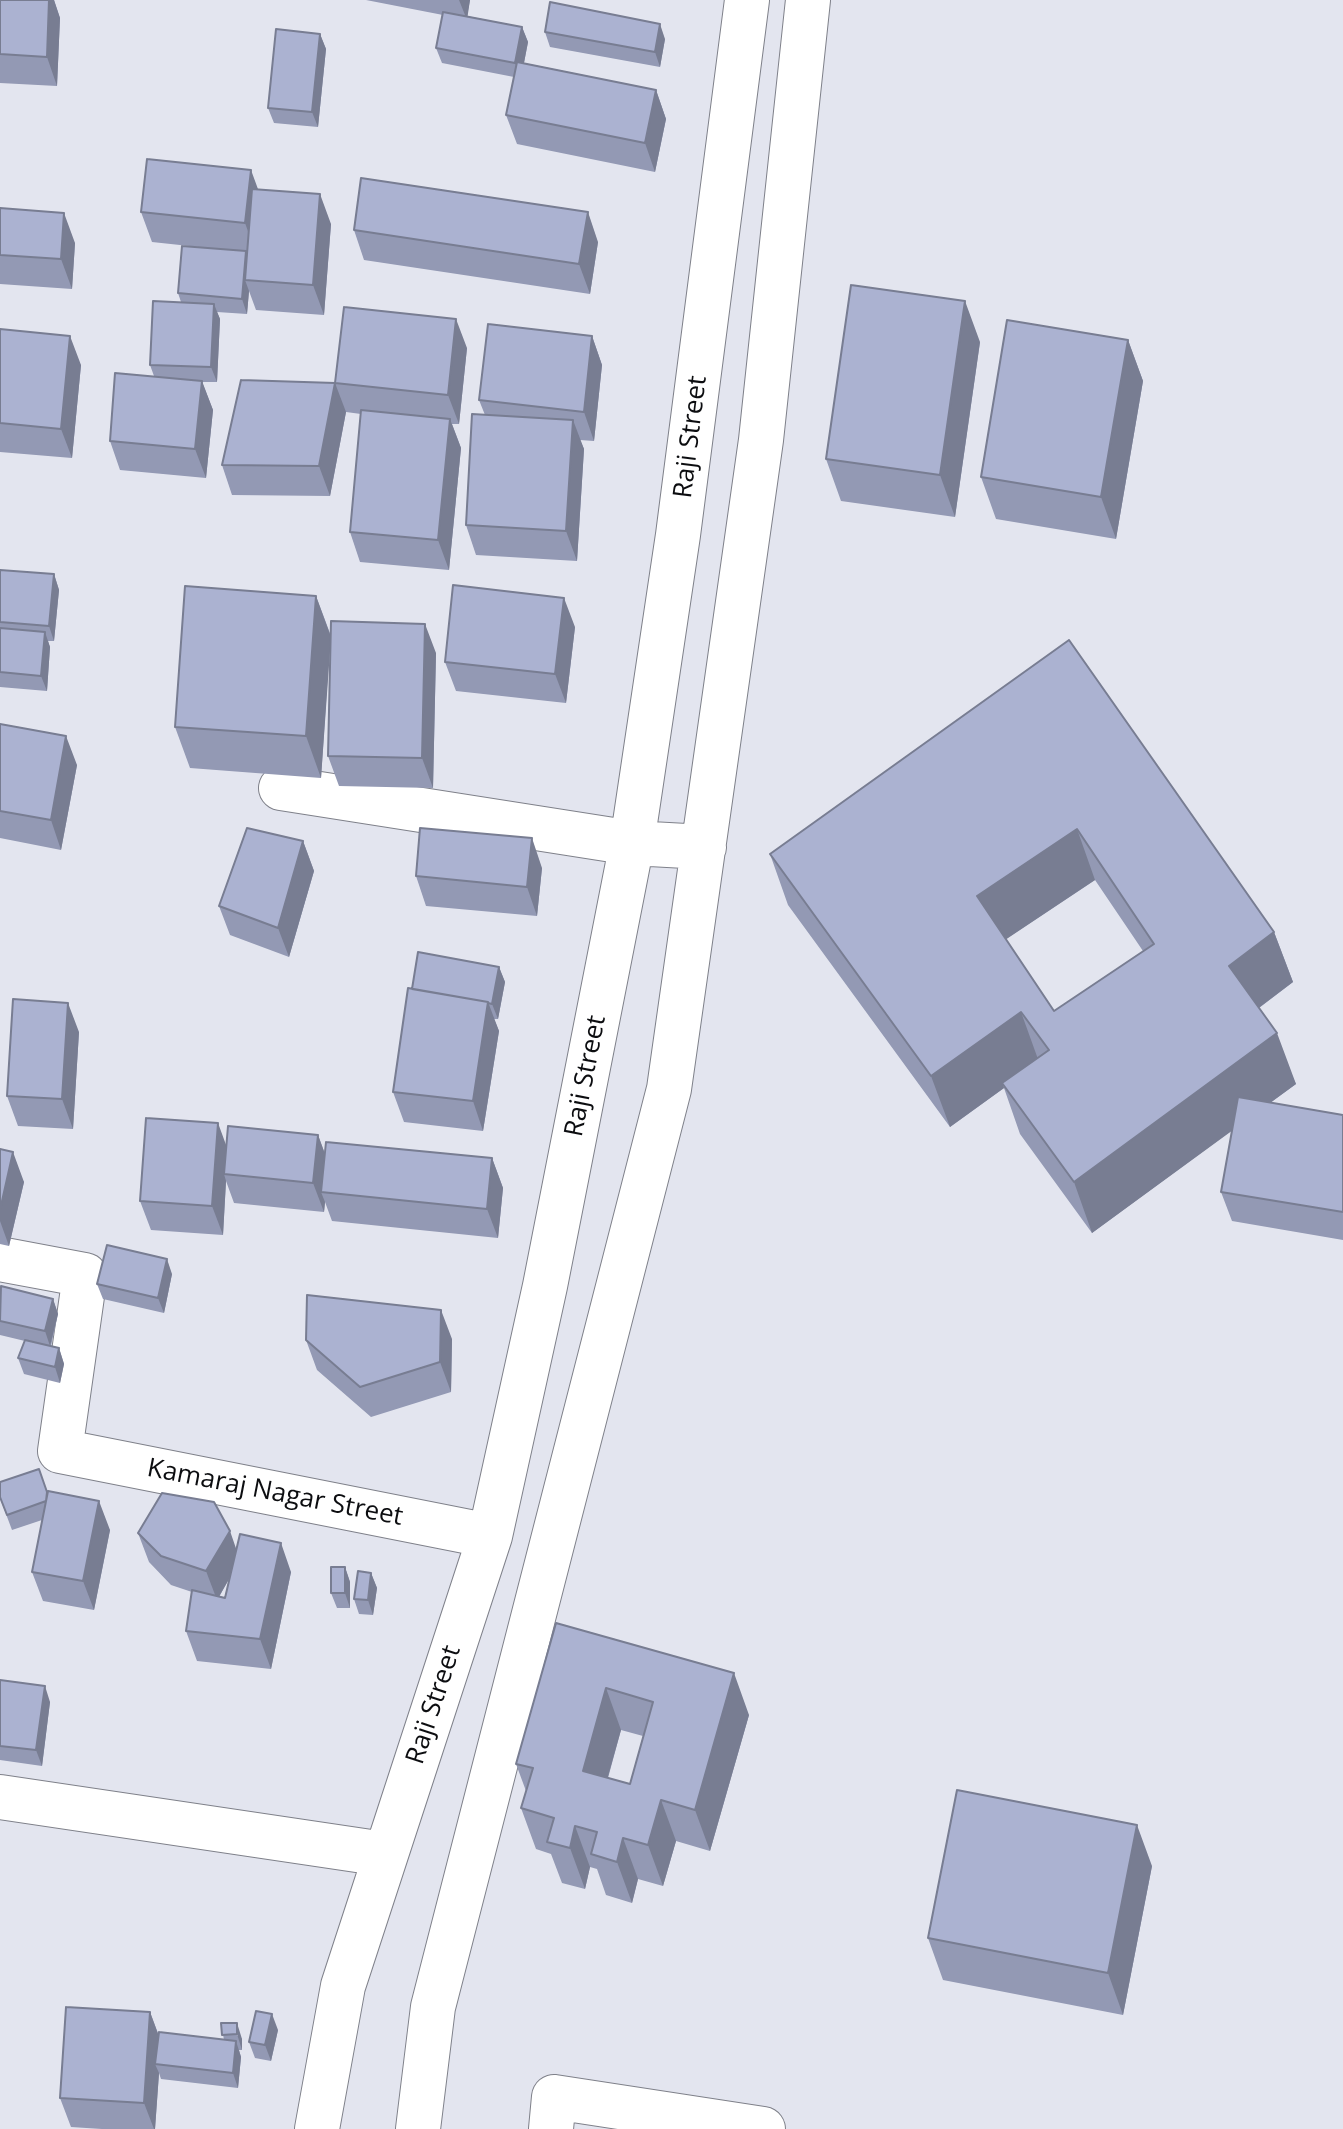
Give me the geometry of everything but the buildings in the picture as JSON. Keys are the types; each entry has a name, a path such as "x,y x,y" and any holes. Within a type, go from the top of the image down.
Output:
{"street":[{"name":"Raji Street","path":"317,2129 343,1986 490,1536 545,1286 632,843 678,535 747,0"},
{"path":"418,2129 433,2007 669,1089 761,440 808,0"},
{"path":"281,788 632,843 704,847"},
{"name":"Kamaraj Nagar Street","path":"0,1259 85,1275 60,1451 490,1536"},
{"path":"0,1797 384,1854"},
{"path":"551,2129 554,2097 763,2129"}]}
